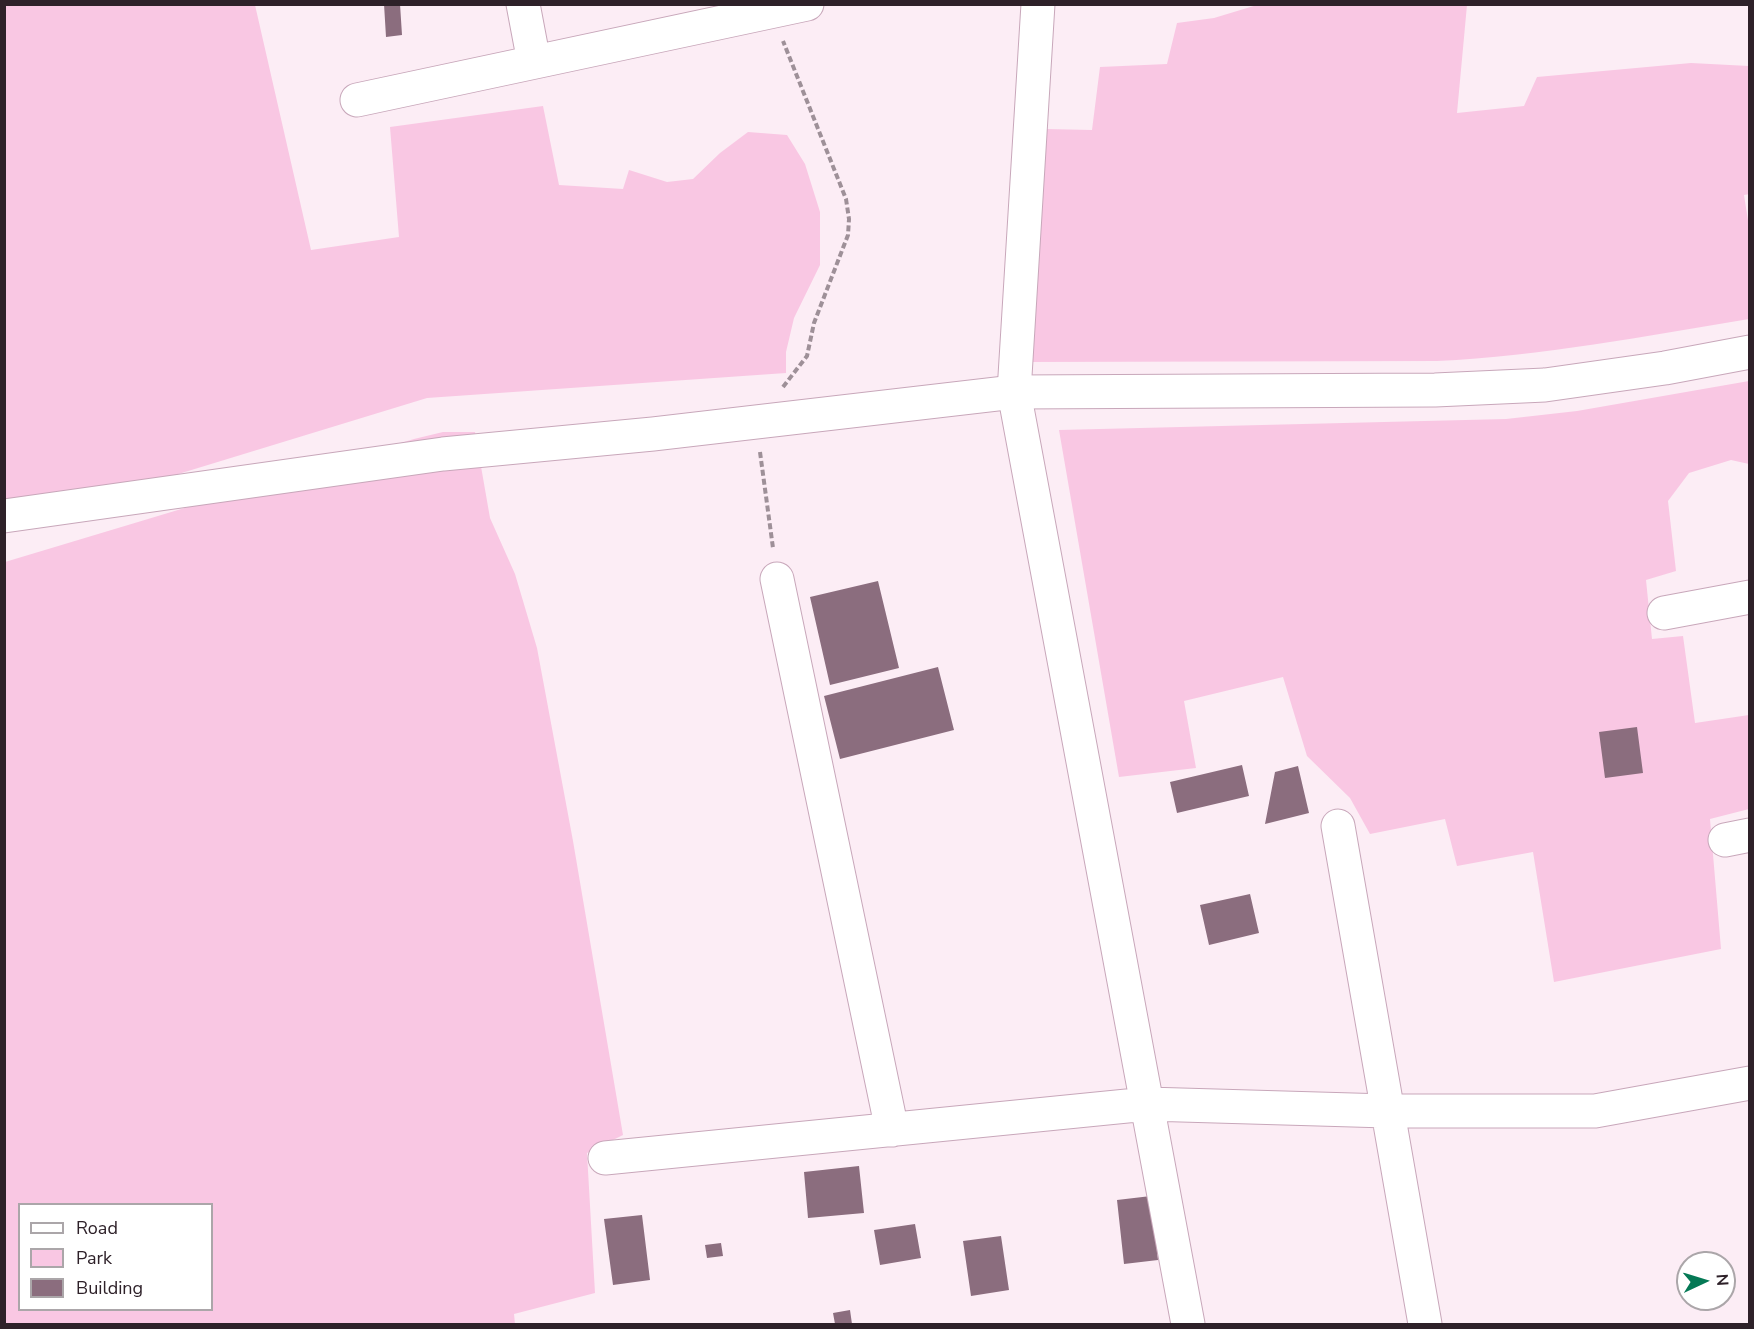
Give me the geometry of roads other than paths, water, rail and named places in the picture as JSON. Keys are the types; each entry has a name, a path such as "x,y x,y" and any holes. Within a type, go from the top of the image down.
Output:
{"street":[{"path":"523,4 534,62"},
{"path":"357,100 807,4"},
{"path":"1038,4 1014,392 1188,1324"},
{"path":"4,516 443,454 653,434 1014,392 1435,390 1545,385 1665,368 1749,352"},
{"path":"777,579 892,1130"},
{"path":"1664,613 1749,597"},
{"path":"1338,826 1425,1324"},
{"path":"605,1158 1147,1104 1387,1111 1594,1111 1749,1083"}]}
